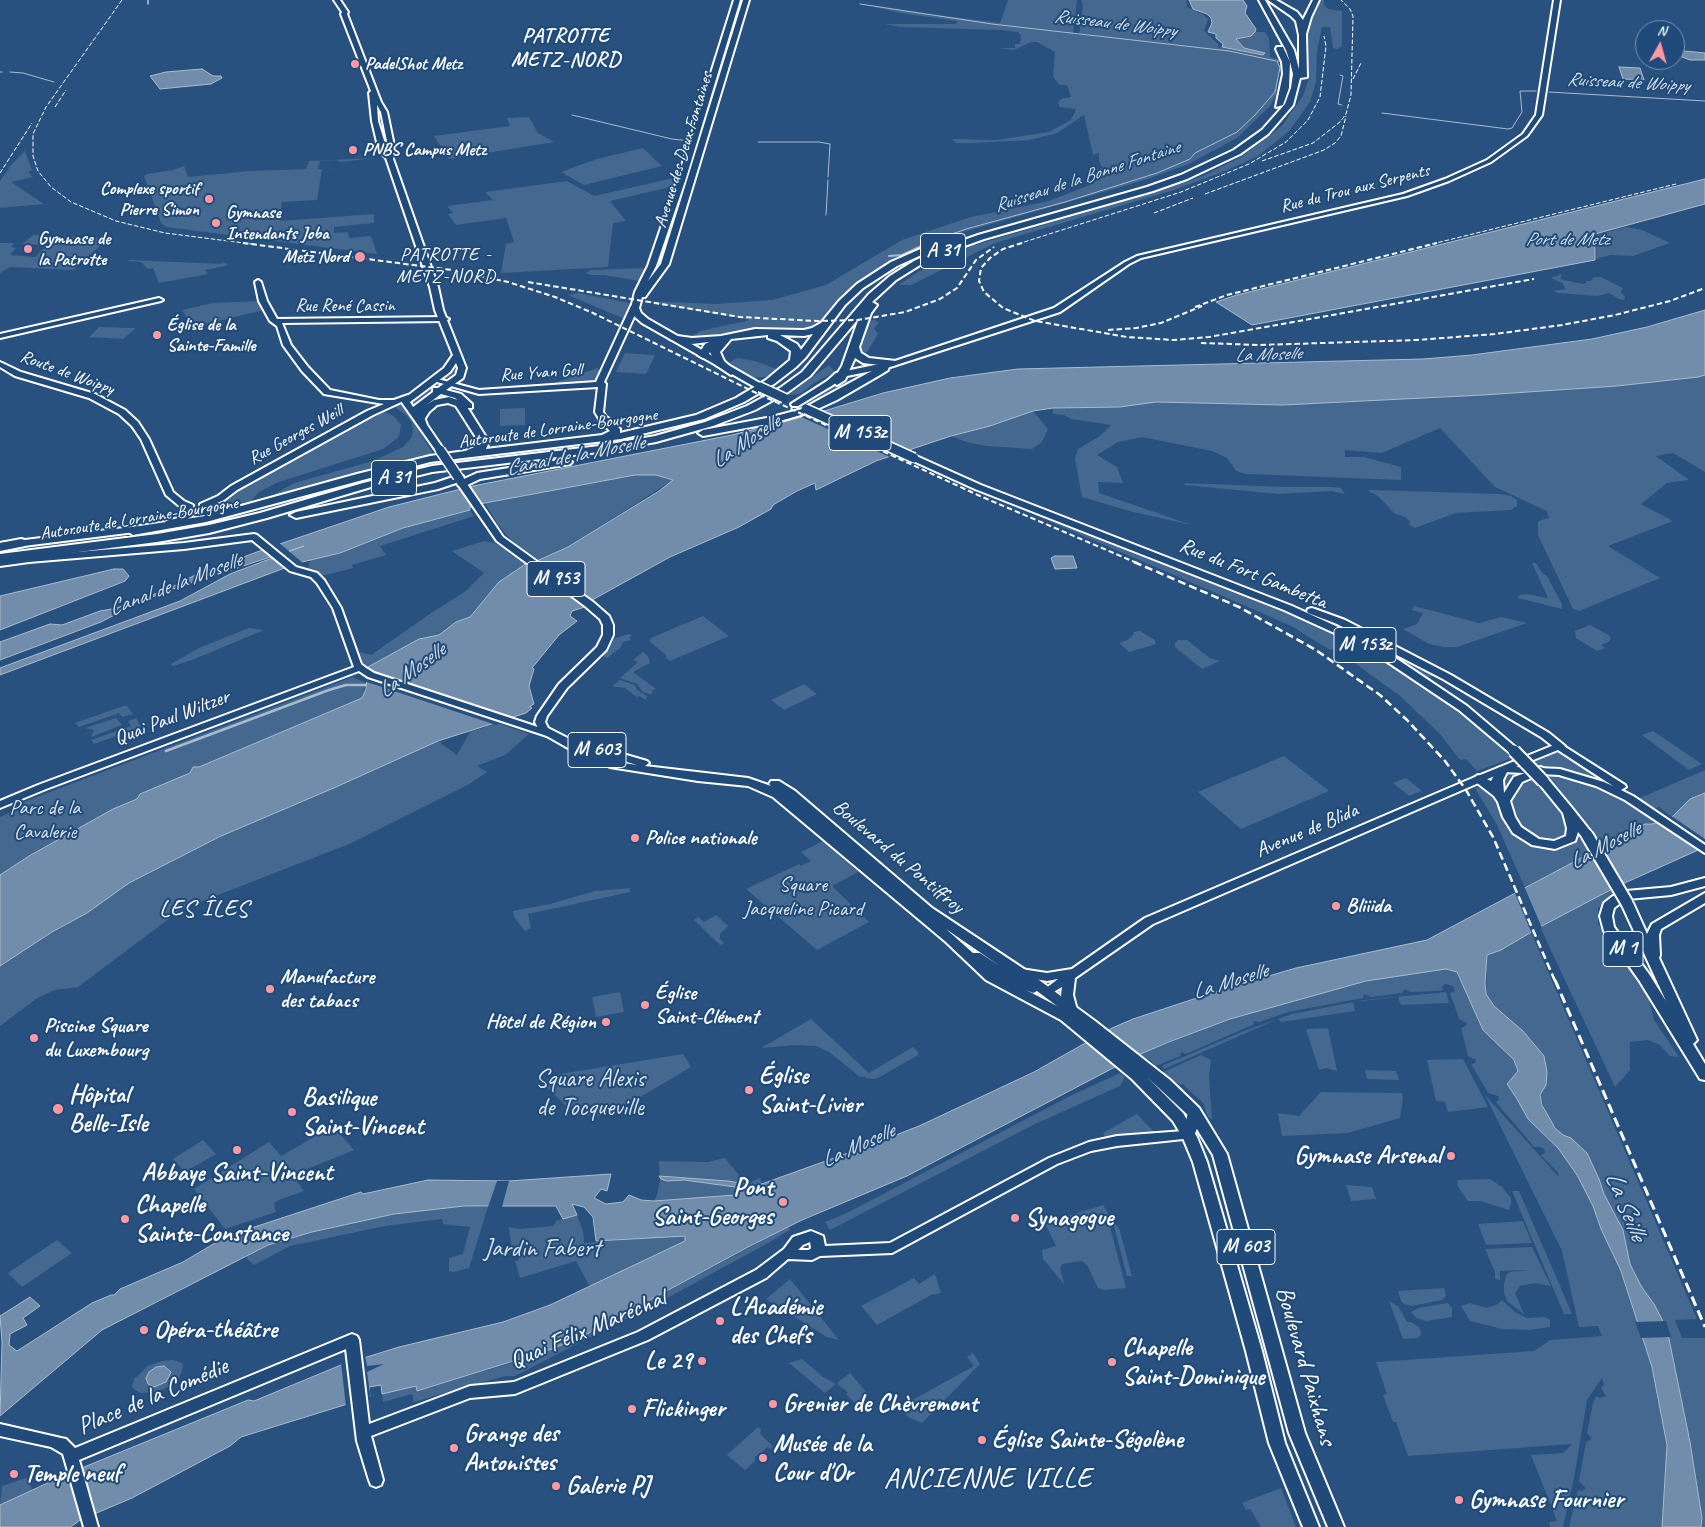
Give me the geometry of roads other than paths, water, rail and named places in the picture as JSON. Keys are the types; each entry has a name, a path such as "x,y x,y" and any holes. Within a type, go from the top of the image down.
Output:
{"highway":[{"name":"Autoroute de Lorraine-Bourgogne","path":"0,553 177,529 259,511 412,468 474,458 622,441 704,421 747,403 780,384 810,357 843,316 869,288 899,266 940,245 1171,175 1227,149 1264,123 1282,99 1287,74 1282,52 1254,0"},
{"name":"Autoroute de Lorraine-Bourgogne","path":"0,558 157,538 209,529 263,516 400,476 446,467 599,449 656,439 694,429 731,416 784,394 815,365 862,306 882,287 917,264 963,243 1150,189 1198,171 1237,152 1258,138 1274,124 1289,105 1297,80 1296,66 1290,50 1262,0"},
{"path":"1271,0 1295,15 1300,23 1303,35"},
{"path":"1289,105 1294,101 1302,87 1304,70 1303,35 1306,17 1316,0"},
{"path":"674,337 692,341 703,341 744,333 793,334 810,332 821,326 851,294 872,278 902,260 940,245"},
{"path":"837,379 854,348 866,313 882,293 882,287"},
{"path":"133,531 206,520 389,468 462,454 588,441 656,429 700,416 726,407 755,392 792,365 802,355 834,312"},
{"path":"731,372 720,363 715,352 717,346 725,340 743,335 773,336 788,342 796,352 796,358 792,365"},
{"path":"703,355 709,346 728,336"},
{"path":"854,348 857,355 867,361 888,364"},
{"path":"243,527 417,477 471,468 637,447 768,421 833,398 888,364"},
{"path":"678,438 753,410 784,394"},
{"path":"422,422 425,410 434,403 449,400 460,404 484,444 482,448 462,454"},
{"path":"469,406 491,440 498,445 521,448"},
{"path":"588,441 616,433 615,429 604,420"},
{"path":"29,559 176,540 438,486 477,476 619,453 637,447"},
{"path":"0,547 21,543"}],"main road":[{"path":"338,0 337,5 344,14 384,112 386,143"},
{"name":"Avenue des Deux Fontaines","path":"636,304 652,266 682,178 737,0"},
{"name":"Avenue des Deux Fontaines","path":"636,304 660,274 665,264 746,0"},
{"path":"373,87 373,108 440,305 438,308 444,317 462,373 419,405 417,412 422,422"},
{"name":"M 153z","path":"636,304 637,314 642,319 731,372 760,387 784,394 803,408"},
{"path":"404,399 434,380 451,366 456,356"},
{"path":"784,394 807,397 837,379 888,364"},
{"path":"424,387 458,396 469,406"},
{"path":"803,408 807,397"},
{"name":"M 953","path":"404,399 422,422 495,534 599,612 608,624 607,639 598,653 563,686 542,716 541,726 550,734"},
{"name":"Rue du Fort Gambetta","path":"803,408 953,476 1288,608 1384,655 1463,708 1542,775"},
{"path":"1196,572 1234,583 1341,622 1455,682 1537,730 1559,746"},
{"name":"M 603","path":"550,734 614,765 715,776 729,774"},
{"name":"M 603","path":"550,734 646,768"},
{"name":"Boulevard du Pontiffroy","path":"646,768 755,777 785,790 928,911 1047,992 1071,1010 1093,1033"},
{"name":"Boulevard du Pontiffroy","path":"646,768 748,782 772,790 950,939 991,976 1093,1033"},
{"path":"1502,770 1497,780 1509,817 1517,830 1532,840 1543,844 1560,844 1571,838 1573,828 1568,811"},
{"name":"M 153z","path":"1542,775 1587,835 1627,903 1654,961"},
{"path":"1501,797 1518,780 1542,775"},
{"path":"1478,779 1488,784 1501,797"},
{"name":"M 1","path":"1705,882 1671,891 1630,894 1617,898 1608,906 1606,916 1608,928 1644,977 1705,1074"},
{"name":"M 1","path":"1705,897 1656,928 1653,935 1654,961 1705,1074"},
{"name":"Boulevard du Pontiffroy","path":"950,939 1025,986 1047,992"},
{"path":"1032,1000 1047,992"},
{"name":"Boulevard du Pontiffroy","path":"1032,1000 1043,999 1071,1010"},
{"name":"M 603","path":"1093,1033 1137,1069"},
{"name":"Boulevard Paixhans","path":"1137,1069 1165,1084 1194,1112 1216,1145 1222,1160 1298,1433 1336,1527"},
{"name":"Boulevard Paixhans","path":"1137,1069 1169,1107 1192,1141 1247,1329 1279,1450 1310,1527"},
{"path":"1192,1141 1216,1145"},
{"path":"1247,1329 1258,1330 1268,1328"}],"street":[{"name":"Rue du Trou aux Serpents","path":"888,364 1057,310 1139,257 1405,195 1447,180 1499,155 1525,135 1539,115 1557,0"},
{"path":"258,282 263,301 273,319 277,322 292,353 316,383 327,392 379,402 404,399"},
{"path":"3,333 27,330 159,300"},
{"name":"Avenue des Deux Fontaines","path":"602,384 600,382 610,364 636,304"},
{"name":"Rue René Cassin","path":"277,322 412,320 444,317"},
{"name":"Route de Woippy","path":"0,364 18,374 92,396 122,412 135,424 145,439 169,493 191,510"},
{"name":"Rue Yvan Goll","path":"434,380 484,392 602,384 599,412 604,420"},
{"name":"Rue Georges Weill","path":"202,508 370,413 404,399"},
{"path":"21,543 133,531 174,522 191,510 202,508 217,515 240,511"},
{"path":"0,563 166,548 251,536 293,569 314,576 326,588 337,608 361,669"},
{"name":"M 603","path":"361,669 371,675 550,734"},
{"name":"Quai Paul Wiltzer","path":"0,805 55,782 361,669"},
{"path":"1559,746 1564,756 1596,778 1600,784"},
{"path":"1559,746 1652,810 1705,850"},
{"name":"Avenue de Blida","path":"1047,992 1149,921 1559,746"},
{"path":"1502,770 1542,775 1568,773 1600,784 1652,810 1705,843"},
{"name":"Avenue de Blida","path":"1019,972 1051,977 1080,969"},
{"path":"1069,977 1067,994 1071,1010"},
{"path":"1192,1141 1194,1112"},
{"name":"Quai Félix Maréchal","path":"364,1432 470,1392 515,1388 643,1336 761,1274 790,1252 792,1255 806,1256 812,1255 818,1250 892,1248 1053,1161 1089,1147 1126,1140 1192,1141"},
{"name":"Place de la Comédie","path":"72,1456 352,1340 364,1432"},
{"name":"Place de la Comédie","path":"0,1430 62,1444 69,1450 89,1526"},
{"path":"364,1432 364,1441 376,1480"}],"water":[{"path":"1189,0 1243,0 1247,6 1245,13 1256,29 1251,36 1236,39 1244,48 1265,53 1263,55 1222,47 1223,44 1216,38 1216,34 1208,32 1212,23 1211,18 1207,14 1193,9"},
{"path":"1685,51 1705,53 1705,60 1685,58"},
{"path":"1619,67 1641,70 1644,80 1623,79"},
{"path":"202,69 213,76 221,76 222,78 211,84 160,89 150,76 166,72"},
{"name":"Port de Metz","path":"1705,179 1705,204 1595,234 1595,260 1252,325 1216,302 1237,295"},
{"name":"La Moselle","path":"1705,310 1705,375 1698,377 1617,386 1283,405 1156,402 1120,407 1053,408 1033,411 876,461 816,490 815,483 797,491 773,505 771,509 739,527 670,557 594,599 585,607 572,611 570,616 577,621 559,635 532,668 534,669 529,686 534,704 530,706 532,708 526,713 438,741 219,837 129,883 87,913 52,932 0,966 0,875 29,856 113,809 137,799 140,794 190,773 193,767 199,767 362,698 366,689 368,667 419,639 439,635 456,622 470,617 499,582 527,563 539,560 568,547 659,491 673,480 656,475 635,475 470,507 470,510 403,528 340,553 298,563 0,675 0,668 180,601 230,574 304,546 173,589 121,609 122,611 101,622 0,660 0,642 50,624 62,625 100,611 117,608 168,589 199,573 389,507 473,486 732,435 811,415 883,393 950,378 1018,369 1423,359 1472,355 1592,339 1647,327"},
{"path":"1055,556 1073,556 1077,568 1055,569 1051,558"},
{"path":"114,569 123,569 129,576 125,581 0,630 0,596"},
{"name":"La Moselle","path":"1705,793 1705,847 1618,886 1501,950 1487,955 1485,983 1486,994 1494,1006 1523,1031 1544,1056 1547,1072 1546,1085 1540,1095 1542,1105 1555,1128 1563,1135 1571,1138 1587,1153 1604,1194 1623,1230 1630,1264 1667,1329 1690,1442 1702,1518 1701,1527 1662,1527 1667,1445 1652,1367 1621,1271 1601,1229 1593,1206 1577,1175 1558,1148 1528,1119 1507,1084 1518,1071 1514,1060 1483,1030 1457,972 1446,969 1366,981 1230,1019 1138,1055 907,1176 802,1220 585,1335 552,1349 417,1391 416,1386 382,1394 381,1385 369,1387 370,1397 241,1437 230,1446 132,1498 80,1520 71,1527 0,1527 0,1505 67,1474 248,1400 254,1401 341,1365 399,1347 503,1322 550,1305 685,1241 685,1236 596,1241 593,1217 584,1207 572,1204 577,1215 563,1219 556,1206 464,1206 394,1214 312,1232 268,1245 102,1330 0,1416 2,1342 0,1316 30,1297 40,1306 23,1318 27,1325 10,1334 9,1345 17,1351 92,1303 114,1295 120,1289 183,1262 227,1236 361,1192 363,1194 428,1180 509,1181 611,1174 607,1191 601,1189 594,1198 606,1204 623,1202 629,1195 641,1200 654,1201 735,1195 739,1190 735,1187 684,1180 667,1181 659,1176 728,1181 756,1186 873,1144 919,1126 1034,1072 1112,1028 1133,1019 1296,968 1427,940 1645,824 1652,824 1672,817 1690,799"},
{"path":"164,1366 171,1372 166,1382 154,1387 148,1384 146,1378 149,1372 156,1367"}],"waterway":[{"name":"Ruisseau de Woippy","path":"860,4 992,24 1229,51 1276,61"},
{"name":"Ruisseau de la Bonne Fontaine","path":"925,244 966,229 1065,202 1157,173 1190,159 1195,153 1237,132 1255,115 1275,92 1280,68 1277,61 1279,61"},
{"name":"Ruisseau de la Bonne Fontaine","path":"10,72 23,73 54,82"},
{"name":"Ruisseau de Woippy","path":"1340,75 1343,76 1338,104 1342,105"},
{"name":"Ruisseau de Woippy","path":"1382,113 1508,129 1512,128 1522,112 1520,91 1536,91"},
{"name":"Ruisseau de Woippy","path":"1549,92 1705,101"},
{"name":"Ruisseau de la Bonne Fontaine","path":"572,115 672,139 690,141"},
{"name":"Ruisseau de la Bonne Fontaine","path":"758,142 819,142 830,144 828,177"},
{"name":"Ruisseau de la Bonne Fontaine","path":"826,215 828,180"},
{"name":"Ruisseau de la Bonne Fontaine","path":"889,256 902,255 928,243"},
{"name":"La Moselle","path":"166,751 329,690 346,685 366,685"}],"railway":[{"path":"122,0 46,107 33,134 33,156 38,171 51,187 71,202 116,221 165,233 252,244"},
{"path":"148,0 148,5"},
{"path":"1262,161 1313,143 1340,122 1346,114 1351,95 1353,16 1350,9 1341,0"},
{"path":"1018,244 1181,192 1249,164 1286,142 1308,120 1320,97 1326,46 1324,36"},
{"path":"1353,79 1361,63"},
{"path":"55,107 66,90"},
{"path":"1205,194 1324,150 1335,143 1341,136 1346,116"},
{"path":"0,173 32,123"},
{"path":"1432,244 1676,184"},
{"path":"1154,213 1193,198"},
{"path":"243,243 452,270 508,282 555,297 593,313 752,391 980,496 1137,563"},
{"path":"1022,243 1003,249 990,258 981,268 979,281 984,292 1003,308 1035,321 1127,337 1173,340 1209,337 1534,279"},
{"path":"1195,307 1227,295 1437,243"},
{"path":"528,282 740,317 817,321 858,320 905,312 940,299 957,288 976,260 994,247"},
{"path":"1201,343 1260,345 1417,340 1495,334 1562,325 1615,315 1670,301 1705,288"},
{"path":"1108,330 1136,328 1161,323 1202,306"},
{"path":"1134,562 1239,607 1316,650 1380,695 1407,720 1445,761 1466,790 1493,837 1555,981"},
{"path":"1555,980 1705,1327"}],"place":[{"name":"PadelShot Metz","path":"355,64"},
{"name":"PNBS Campus Metz","path":"353,150"},
{"name":"Complexe sportif Pierre Simon","path":"209,199"},
{"name":"Gymnase Intendants Joba","path":"216,223"},
{"name":"Gymnase de la Patrotte","path":"28,249"},
{"name":"Metz Nord","path":"360,257"},
{"name":"Église de la Sainte-Famille","path":"157,335"},
{"name":"Police nationale","path":"635,838"},
{"name":"Bliiida","path":"1336,906"},
{"name":"Manufacture des tabacs","path":"270,989"},
{"name":"Église Saint-Clément","path":"645,1005"},
{"name":"Hôtel de Région","path":"606,1022"},
{"name":"Piscine Square du Luxembourg","path":"34,1038"},
{"name":"Église Saint-Livier","path":"749,1090"},
{"name":"Hôpital Belle-Isle","path":"58,1109"},
{"name":"Basilique Saint-Vincent","path":"292,1112"},
{"name":"Abbaye Saint-Vincent","path":"237,1150"},
{"name":"Gymnase Arsenal","path":"1451,1156"},
{"name":"Pont Saint-Georges","path":"783,1202"},
{"name":"Synagogue","path":"1015,1218"},
{"name":"Chapelle Sainte-Constance","path":"125,1219"},
{"name":"L'Académie des Chefs","path":"720,1321"},
{"name":"Opéra-théâtre","path":"144,1330"},
{"name":"Le 29","path":"702,1361"},
{"name":"Chapelle Saint-Dominique","path":"1112,1362"},
{"name":"Grenier de Chèvremont","path":"773,1404"},
{"name":"Flickinger","path":"632,1409"},
{"name":"Église Sainte-Ségolène","path":"982,1440"},
{"name":"Grange des Antonistes","path":"454,1448"},
{"name":"Musée de la Cour d'Or","path":"763,1458"},
{"name":"Temple neuf","path":"14,1474"},
{"name":"Galerie PJ","path":"556,1486"},
{"name":"Gymnase Fournier","path":"1459,1500"}],"district":[{"name":"PATROTTE METZ-NORD","path":"566,48"},
{"name":"PATROTTE - METZ-NORD","path":"446,266"},
{"name":"LES ÎLES","path":"204,910"},
{"name":"ANCIENNE VILLE","path":"988,1479"}],"water label":[{"name":"Canal de la Moselle","path":"575,456"},
{"name":"Canal de la Moselle","path":"175,585"},
{"name":"La Seille","path":"1625,1206"}],"park label":[{"name":"Parc de la Cavalerie","path":"45,820"},
{"name":"Square Jacqueline Picard","path":"803,897"},
{"name":"Square Alexis de Tocqueville","path":"590,1094"},
{"name":"Jardin Fabert","path":"542,1249"}]}
